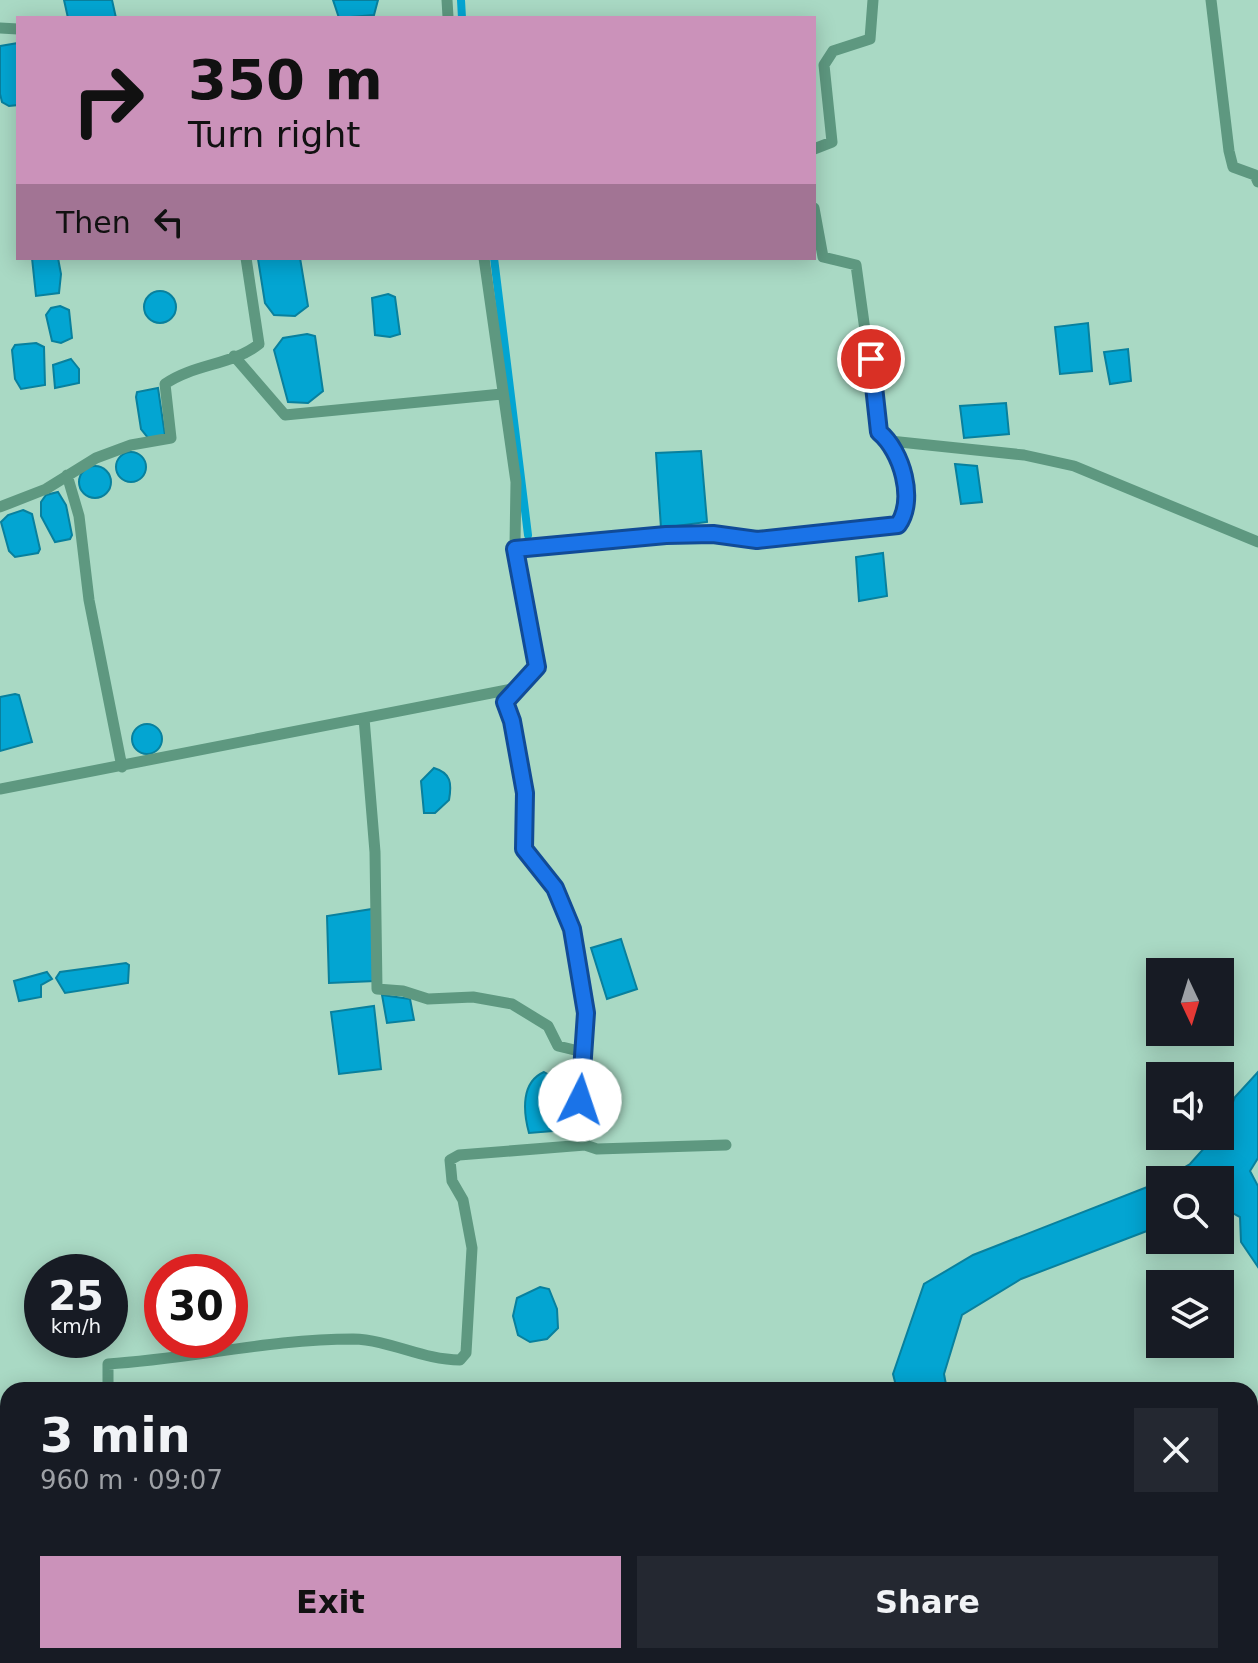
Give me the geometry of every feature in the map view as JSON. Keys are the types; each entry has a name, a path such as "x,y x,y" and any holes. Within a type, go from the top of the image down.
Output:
{"street":[{"path":"816,148 832,142 824,65 833,51 870,39 873,0"},
{"path":"1211,0 1216,64 1233,167 1255,175 1258,182"},
{"path":"515,549 666,535 713,534 757,540 898,525 906,514 906,486 890,441 879,432 856,265 823,257 816,219"},
{"path":"0,507 46,489 120,449 171,438 165,384 179,374 234,356 259,344 246,260"},
{"path":"484,260 516,482 515,549 537,667 505,702 512,721 525,793 524,849 555,888 572,929 586,1013 580,1100 585,1145"},
{"path":"234,356 285,415 341,412 502,394"},
{"path":"890,441 1024,455 1074,466 1258,542"},
{"path":"67,475 79,516 89,600 122,767"},
{"path":"0,789 211,751 293,729 517,688"},
{"path":"364,718 375,852 377,989 403,991 428,999 473,997 512,1004 548,1026 558,1046 583,1052"},
{"path":"108,1382 108,1364 280,1344 354,1339 392,1344 441,1360 460,1360 466,1353 472,1248 463,1200 452,1181 450,1160 459,1155 585,1145 597,1149 726,1145"}],"water":[{"path":"64,0 112,0 116,16 68,16"},
{"path":"333,0 378,0 374,15 338,16"},
{"path":"16,43 16,105 2,102 0,46"},
{"path":"32,260 58,260 59,293 36,296"},
{"path":"258,260 300,260 308,306 295,316 274,315 265,303"},
{"path":"160,291 171,296 176,307 171,318 160,323 149,318 144,307 149,296"},
{"path":"388,294 395,297 400,334 390,337 375,335 372,298"},
{"path":"60,306 69,310 72,338 61,343 52,341 46,315 51,308"},
{"path":"1088,323 1092,371 1060,374 1055,327"},
{"path":"307,334 315,336 323,391 308,403 288,402 274,350 283,338"},
{"path":"36,343 44,347 45,385 21,389 15,379 12,350 15,345"},
{"path":"1128,349 1131,381 1110,384 1104,352"},
{"path":"71,359 79,369 79,383 55,388 53,365"},
{"path":"158,388 165,435 149,439 141,429 136,397 137,392"},
{"path":"1006,403 1009,434 964,438 960,406"},
{"path":"701,451 707,522 661,528 656,453"},
{"path":"131,452 142,456 146,467 142,478 131,482 120,478 116,467 120,456"},
{"path":"955,464 977,466 982,502 961,504"},
{"path":"95,466 106,471 111,482 106,493 95,498 84,493 79,482 84,471"},
{"path":"58,492 66,505 72,535 70,539 55,542 41,516 41,502 46,495"},
{"path":"23,510 32,514 40,549 38,553 15,557 9,551 1,522 8,515"},
{"path":"883,553 887,596 859,601 856,557"},
{"path":"19,695 32,742 0,751 0,697"},
{"path":"147,724 153,725 161,733 161,745 153,753 147,754 141,753 133,745 132,739 133,733 141,725"},
{"path":"434,768 449,780 449,800 435,813 424,813 421,781"},
{"path":"372,909 375,981 329,983 327,916"},
{"path":"621,939 637,989 607,999 591,948"},
{"path":"129,965 128,983 65,993 56,978 60,972"},
{"path":"47,972 52,979 41,985 41,997 19,1001 14,981"},
{"path":"382,995 410,999 414,1020 387,1023"},
{"path":"374,1006 381,1069 339,1074 331,1012"},
{"path":"544,1072 562,1082 565,1130 529,1133 526,1098 531,1083"},
{"path":"1258,1072 1258,1158 1250,1171 1258,1186 1258,1267 1241,1242 1240,1217 1234,1214 1234,1166 1187,1166 1202,1150 1234,1150 1235,1097"},
{"path":"1146,1187 1146,1231 1021,1279 962,1315 944,1374 946,1382 895,1382 893,1374 924,1284 973,1255"},
{"path":"540,1287 549,1289 557,1309 558,1328 547,1339 530,1342 518,1335 513,1316 517,1298"}],"waterway":[{"path":"461,0 462,16"},
{"path":"494,260 528,535"}],"route":[{"path":"580,1100 586,1013 572,929 555,888 524,849 525,793 512,721 505,702 508,694 537,667 515,549 666,535 713,534 757,540 898,525 906,514 906,486 890,441 879,432 871,359"}]}
